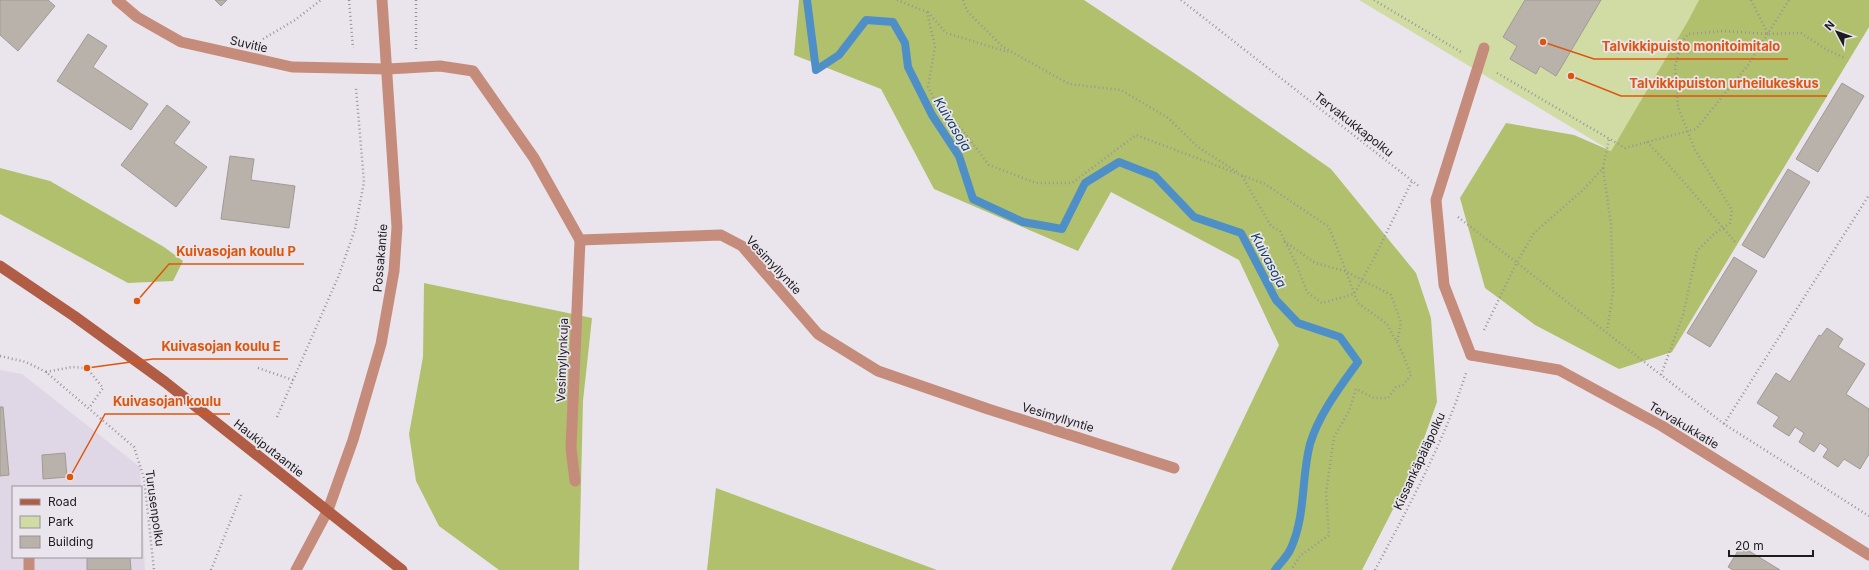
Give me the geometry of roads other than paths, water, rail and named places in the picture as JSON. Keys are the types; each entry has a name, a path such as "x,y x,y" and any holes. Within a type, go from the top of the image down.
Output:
{"main road":[{"name":"Haukiputaantie","path":"0,266 74,316 164,382 328,510 402,570"}],"street":[{"name":"Suvitie","path":"117,0 137,17 181,42 292,67 388,69"},
{"name":"Possakantie","path":"296,570 328,510 353,440 381,344 394,271 397,227 388,69 382,0"},
{"name":"Tervakukkatie","path":"1484,48 1436,200 1444,285 1471,355 1559,370 1662,426 1869,555"},
{"path":"388,69 440,66 473,71 534,158 580,240"},
{"name":"Vesimyllyntie","path":"580,240 721,235 742,246 818,334 878,371 988,409 1174,468"},
{"name":"Vesimyllynkuja","path":"575,481 572,448 580,240"},
{"path":"29,558 29,570"}],"waterway":[{"name":"Kuivasoja","path":"807,0 816,70 839,55 866,20 893,22 905,43 908,67 932,115 959,156 973,199 1023,222 1062,229 1085,183 1119,162 1155,176 1194,217 1241,233 1276,300 1298,323 1340,337 1358,362 1324,411 1314,433 1307,457 1301,510 1296,535 1288,554 1275,570"}],"place":[{"name":"Talvikkipuisto monitoimitalo","path":"1543,42"},
{"name":"Talvikkipuiston urheilukeskus","path":"1571,76"},
{"name":"Kuivasojan koulu P","path":"137,301"},
{"name":"Kuivasojan koulu E","path":"87,368"},
{"name":"Kuivasojan koulu","path":"70,477"}]}
